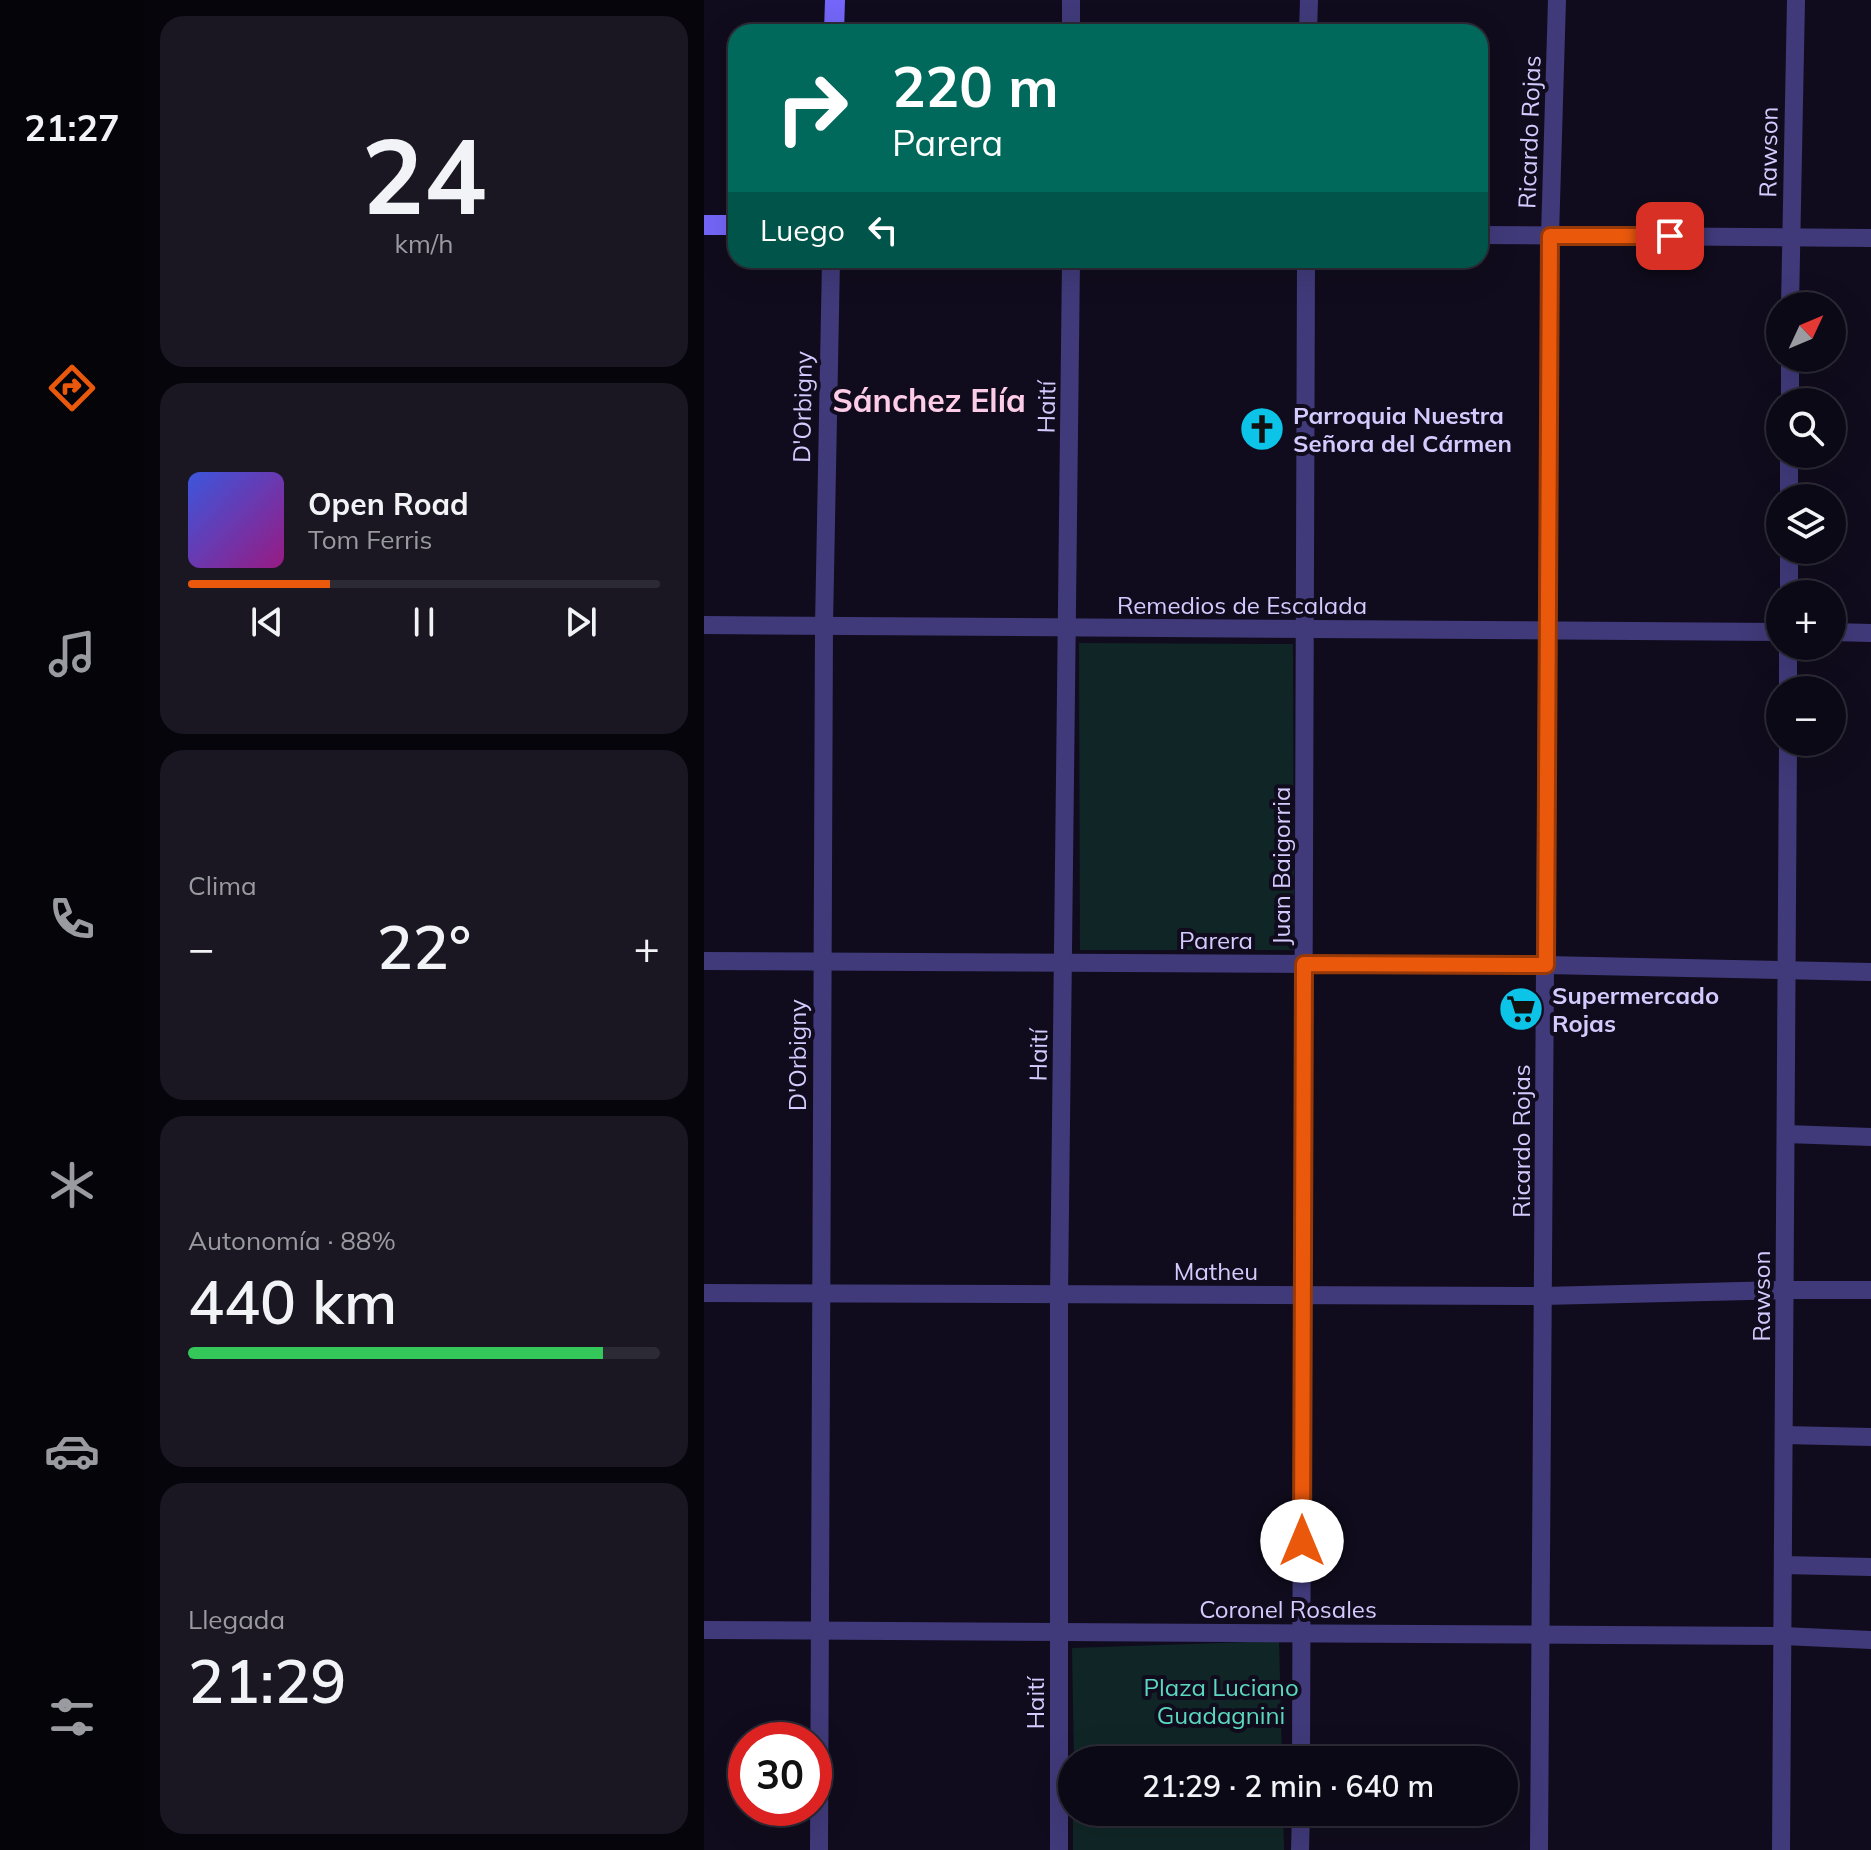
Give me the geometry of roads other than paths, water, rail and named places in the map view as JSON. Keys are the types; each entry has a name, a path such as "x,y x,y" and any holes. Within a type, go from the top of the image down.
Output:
{"main road":[{"path":"834,24 835,0"},
{"path":"704,225 728,225"}],"street":[{"path":"1071,0 1071,24"},
{"path":"1308,24 1309,0"},
{"name":"Ricardo Rojas","path":"1539,1850 1550,236 1557,0"},
{"name":"Rawson","path":"1790,292 1796,0"},
{"path":"1488,235 1871,238"},
{"name":"D'Orbigny","path":"819,1850 824,626 831,268"},
{"name":"Haití","path":"1059,1850 1059,1295 1071,268"},
{"name":"Juan Baigorria","path":"1301,1746 1306,268"},
{"name":"Remedios de Escalada","path":"704,625 1766,632"},
{"path":"1846,632 1871,633"},
{"name":"Rawson","path":"1781,1850 1788,756"},
{"name":"Parera","path":"704,961 1546,965 1871,972"},
{"path":"1786,1134 1871,1137"},
{"name":"Matheu","path":"704,1293 1543,1296 1871,1290"},
{"path":"1784,1435 1871,1437"},
{"path":"1783,1565 1871,1567"},
{"name":"Coronel Rosales","path":"704,1630 1783,1636 1871,1640"},
{"path":"1300,1850 1301,1826"}],"place":[{"name":"Parroquia Nuestra Señora del Cármen","path":"1262,429"},
{"name":"Supermercado Rojas","path":"1521,1009"}],"district":[{"name":"Sánchez Elía","path":"929,400"}],"park label":[{"name":"Plaza Luciano Guadagnini","path":"1221,1701"}]}
